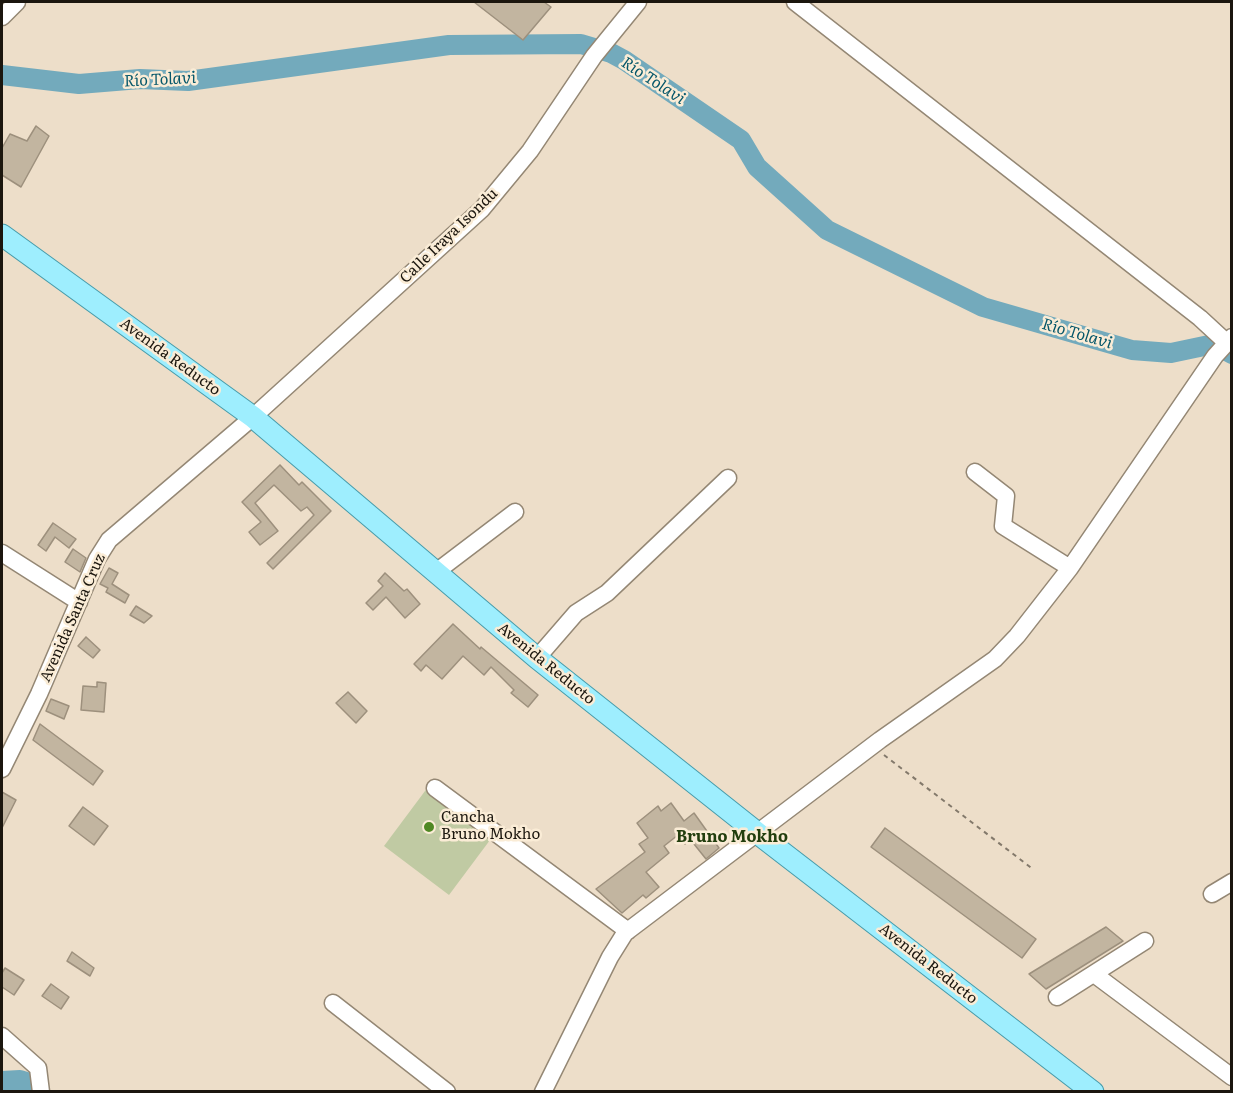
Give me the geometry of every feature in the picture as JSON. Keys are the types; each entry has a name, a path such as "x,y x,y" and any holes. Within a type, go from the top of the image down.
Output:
{"main road":[{"name":"Avenida Reducto","path":"2,235 253,417 537,658 758,833 1093,1092"}],"street":[{"path":"2,17 17,2"},
{"name":"Calle Iraya Isondu","path":"253,417 482,209 530,151 594,57 638,2"},
{"path":"543,1092 610,957 628,931 872,746 995,658 1017,636 1070,568 1224,345 1191,310 795,2"},
{"name":"Avenida Santa Cruz","path":"2,769 39,694 108,540 253,417"},
{"path":"975,472 1006,496 1003,526 1070,568"},
{"path":"537,658 576,613 607,592 728,478"},
{"path":"436,572 515,512"},
{"path":"2,553 80,602"},
{"path":"435,788 628,931"},
{"path":"1212,894 1232,882"},
{"path":"1057,998 1145,941"},
{"path":"1094,974 1232,1077"},
{"path":"333,1003 447,1092"},
{"path":"2,1036 38,1068 41,1092"}],"path":[{"path":"872,746 1034,870"}],"green space":[{"path":"428,787 493,836 449,895 384,846"}],"building":[{"path":"474,2 544,2 551,7 523,40"},
{"path":"36,126 49,136 21,187 2,175 2,148 10,134 27,141"},
{"path":"280,465 299,485 302,482 331,511 273,569 267,563 314,515 307,507 301,511 274,485 255,503 278,531 260,545 249,532 261,522 242,502"},
{"path":"53,523 76,539 69,548 55,537 46,551 38,545"},
{"path":"73,549 86,558 80,572 65,562"},
{"path":"109,568 118,573 112,584 129,595 125,603 106,592 108,588 100,584"},
{"path":"385,573 404,591 407,589 420,604 405,618 386,597 373,610 366,603 383,586 378,581"},
{"path":"136,606 152,616 144,623 130,615"},
{"path":"453,624 480,649 481,647 538,695 528,707 511,693 514,690 491,667 484,675 463,656 442,679 426,665 421,671 414,664"},
{"path":"86,637 100,650 93,658 78,646"},
{"path":"97,682 106,683 104,712 81,710 83,686 97,687"},
{"path":"348,692 367,711 356,723 336,703"},
{"path":"51,699 69,706 64,719 46,711"},
{"path":"40,724 103,771 93,785 33,740"},
{"path":"2,792 16,800 2,828"},
{"path":"671,803 684,821 694,813 719,848 706,859 690,839 685,844 678,835 664,846 669,853 646,872 659,887 646,898 643,895 622,913 596,889 645,852 639,844 648,838 637,823 658,806 661,811"},
{"path":"83,807 108,826 94,845 69,826"},
{"path":"885,828 1036,939 1022,958 871,847"},
{"path":"1106,927 1123,941 1046,989 1029,974"},
{"path":"72,952 94,968 90,976 67,961"},
{"path":"5,968 24,980 14,995 2,987 2,973"},
{"path":"51,984 69,997 61,1009 42,996"}],"waterway":[{"name":"Río Tolavi","path":"2,75 79,84 140,79 188,81 449,45 581,44 611,53 624,60 741,140 757,167 827,230 983,307 1132,350 1171,353 1209,345 1232,354"},
{"path":"2,1081 20,1080 30,1083"}],"place":[{"name":"Cancha Bruno Mokho","path":"429,827"}],"district":[{"name":"Bruno Mokho","path":"732,837"}]}
